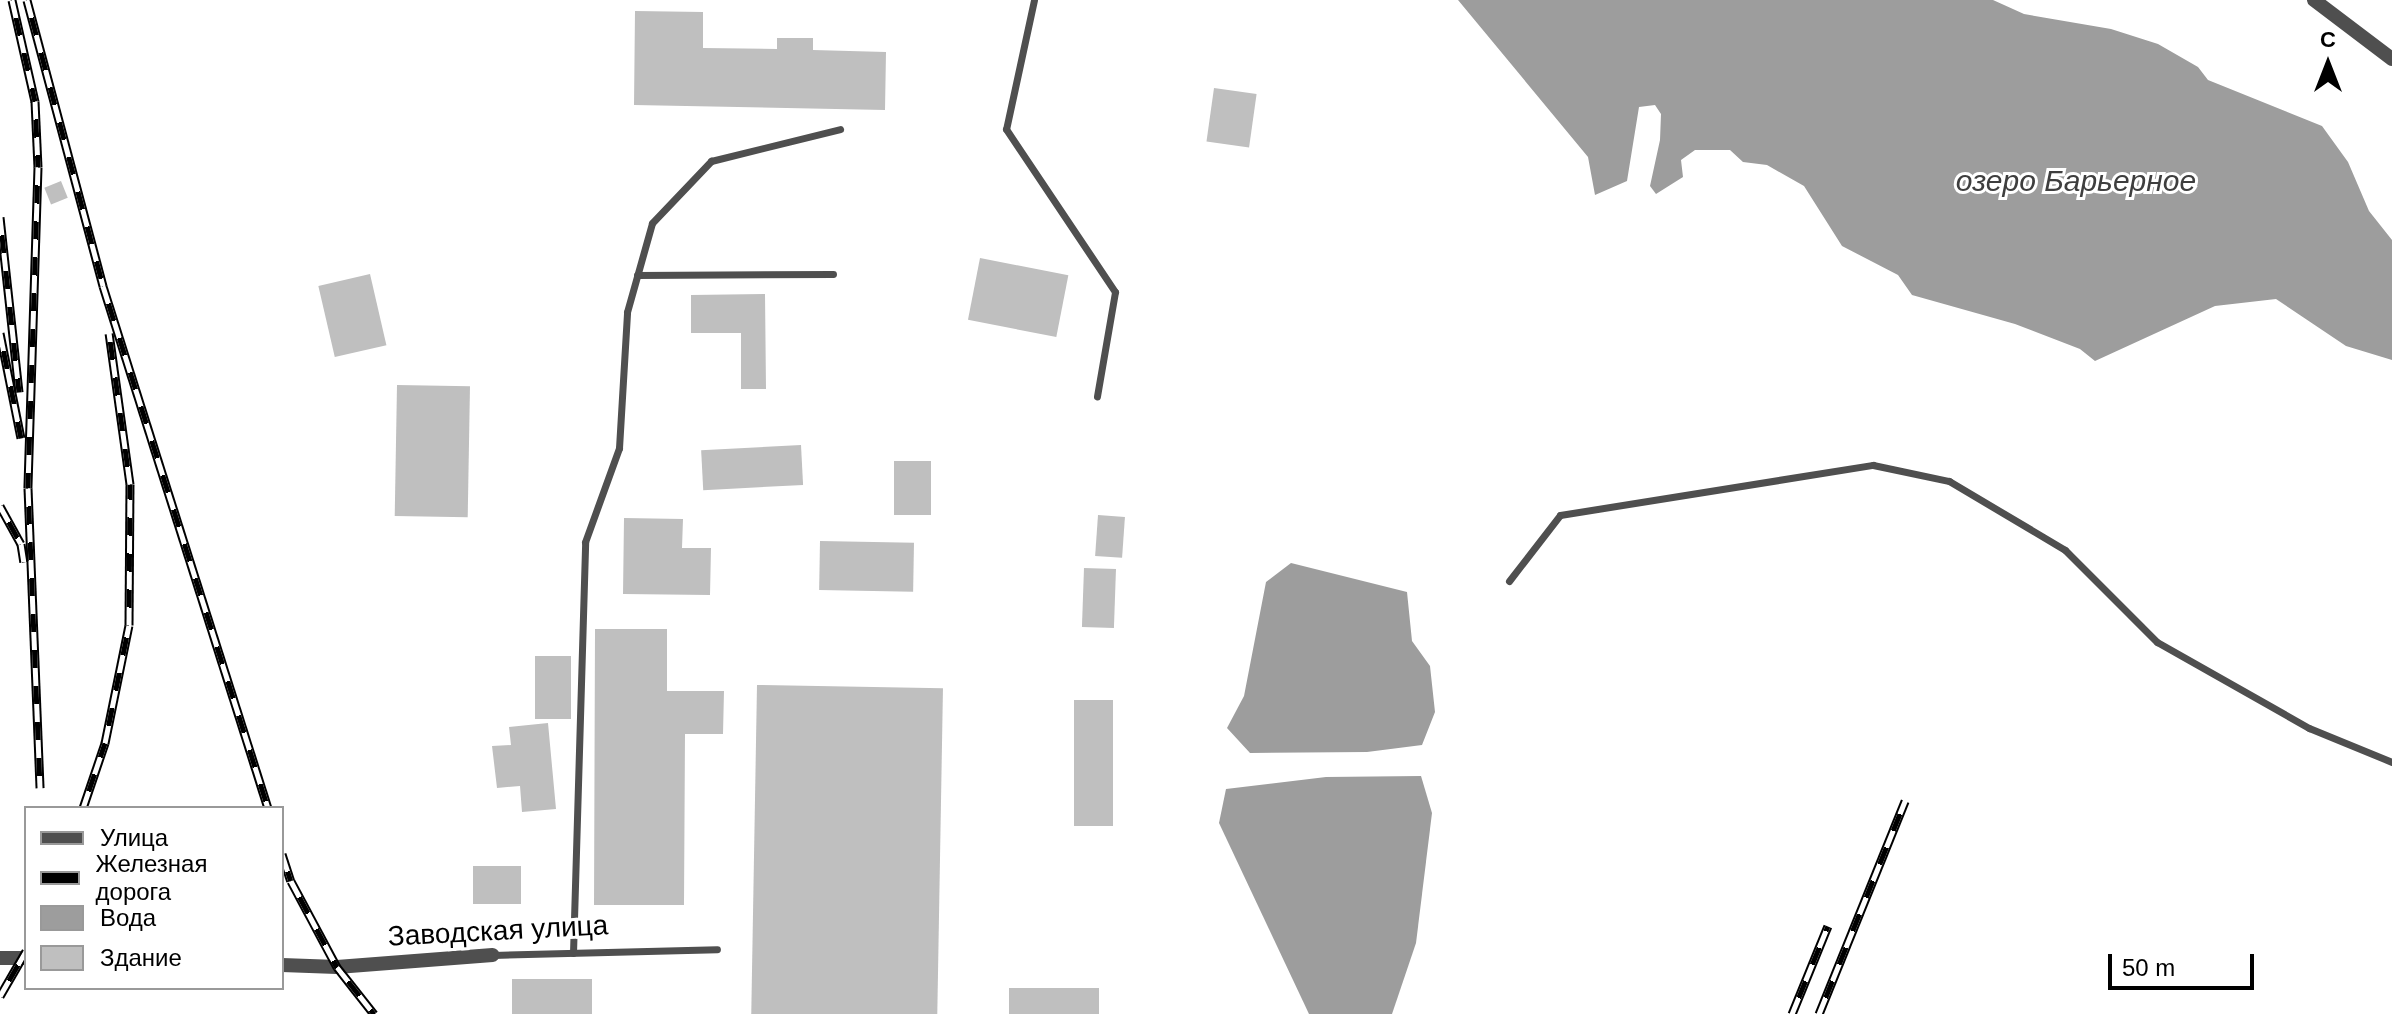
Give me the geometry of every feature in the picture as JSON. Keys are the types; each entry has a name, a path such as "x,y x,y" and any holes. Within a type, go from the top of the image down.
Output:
{"street":[{"path":"2314,0 2392,59"},
{"name":"Заводская улица","path":"284,965 337,967 493,955"},
{"path":"0,958 24,958"}],"lane":[{"path":"1034,0 1006,129 1115,292 1097,396"},
{"path":"573,953 585,542 619,448 627,312 652,223 711,161 840,129"},
{"path":"637,275 833,274"},
{"path":"1509,581 1560,515 1873,465 1949,481 2065,550 2157,642 2309,728 2392,762"},
{"name":"Заводская улица","path":"493,955 717,949"}],"water":[{"name":"озеро Барьерное","path":"1458,0 1993,0 2024,14 2111,29 2158,44 2198,67 2208,80 2322,126 2348,162 2369,211 2392,240 2392,360 2346,346 2276,299 2215,306 2095,361 2080,349 2015,324 1912,295 1898,275 1842,246 1804,186 1767,165 1743,162 1730,150 1695,150 1681,160 1683,177 1656,194 1650,186 1660,140 1661,114 1655,105 1639,107 1627,181 1595,195 1588,157"},
{"path":"1291,563 1407,592 1412,641 1430,666 1435,712 1422,745 1367,752 1250,753 1227,728 1244,696 1266,582"},
{"path":"1421,776 1432,813 1416,943 1392,1014 1309,1014 1219,823 1226,789 1326,777"}],"building":[{"path":"635,11 703,12 703,48 777,49 777,38 813,38 813,50 886,52 885,110 634,105"},
{"path":"1214,88 1257,94 1249,147 1206,141"},
{"path":"61,181 68,198 51,204 44,188"},
{"path":"980,258 1068,275 1056,337 968,320"},
{"path":"370,274 386,345 335,357 318,286"},
{"path":"765,294 766,389 741,389 741,333 691,333 691,295"},
{"path":"397,385 470,386 468,517 395,516"},
{"path":"801,445 803,485 703,490 701,450"},
{"path":"894,461 931,461 931,515 894,515"},
{"path":"1098,515 1125,517 1122,558 1095,556"},
{"path":"624,518 683,519 682,548 711,548 710,595 623,594"},
{"path":"820,541 914,543 913,592 819,590"},
{"path":"1084,568 1116,569 1114,628 1082,627"},
{"path":"595,629 667,629 667,691 724,691 723,734 685,734 684,905 594,905"},
{"path":"535,656 571,656 571,719 535,719"},
{"path":"757,685 943,688 937,1014 751,1014"},
{"path":"1074,700 1113,700 1113,826 1074,826"},
{"path":"548,723 556,809 522,812 520,786 497,788 492,746 511,745 509,727"},
{"path":"473,866 521,866 521,904 473,904"},
{"path":"512,979 592,979 592,1014 512,1014"},
{"path":"1009,988 1099,988 1099,1014 1009,1014"}],"railway":[{"path":"12,0 35,101 38,167 28,488 40,788"},
{"path":"27,0 103,286 267,806"},
{"path":"0,217 19,392"},
{"path":"0,333 21,438"},
{"path":"84,806 105,743 129,625 130,484 109,333"},
{"path":"0,506 21,544 24,562"},
{"path":"1819,1014 1905,801"},
{"path":"284,860 291,881 337,967 374,1014"},
{"path":"1792,1014 1828,926"},
{"path":"0,996 24,954"}]}
